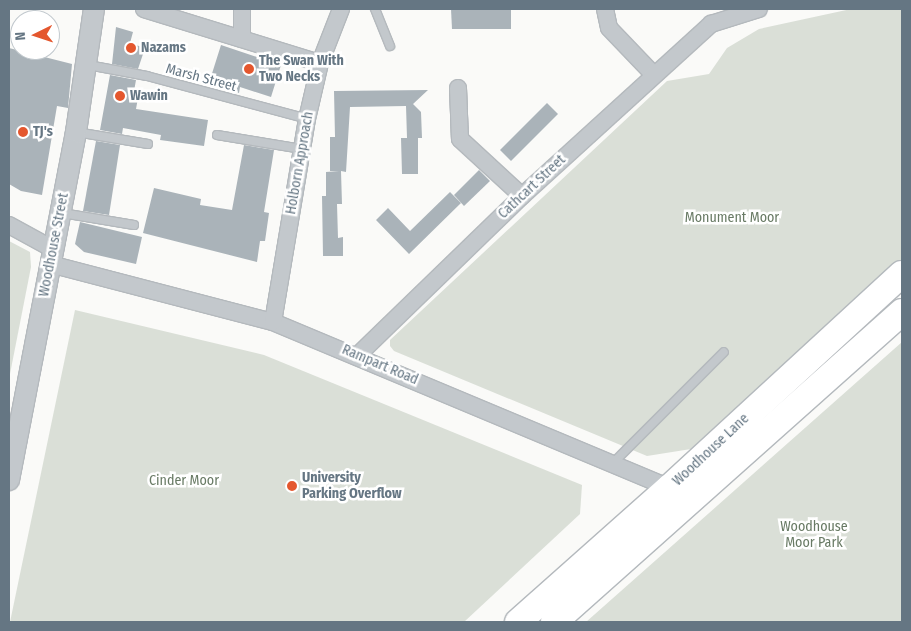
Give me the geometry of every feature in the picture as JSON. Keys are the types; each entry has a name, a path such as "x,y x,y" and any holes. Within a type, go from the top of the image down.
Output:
{"highway":[{"name":"Woodhouse Lane","path":"518,622 669,488 902,274"},
{"name":"Woodhouse Lane","path":"554,622 699,495 902,312"}],"street":[{"name":"Woodhouse Street","path":"9,480 76,132 88,65 94,9"},
{"path":"144,9 320,63"},
{"path":"242,9 242,39"},
{"name":"Holborn Approach","path":"273,322 307,119 320,63 341,9"},
{"path":"605,9 609,28 654,75"},
{"path":"712,17 759,9"},
{"name":"Cathcart Street","path":"357,356 522,196 654,75 712,17"},
{"path":"458,88 460,139 522,196"},
{"name":"Rampart Road","path":"9,225 52,257 273,322 669,488 699,495"}],"lane":[{"path":"375,9 390,46"},
{"name":"Marsh Street","path":"88,65 147,76 307,119"},
{"path":"76,132 148,144"},
{"path":"217,135 302,149"},
{"path":"60,212 134,225"},
{"path":"612,464 724,352"}],"green space":[{"name":"Monument Moor","path":"851,9 902,9 902,262 691,449 647,456 394,351 390,346 390,340 667,81 709,74 727,48 759,29"},
{"path":"9,241 30,252 31,267 9,379"},
{"name":"Cinder Moor","path":"75,310 264,355 582,485 580,514 464,622 10,622"},
{"name":"Woodhouse Moor Park","path":"902,342 902,622 586,622 691,529"}],"building":[{"path":"451,9 511,9 511,29 452,29"},
{"path":"116,27 133,32 130,43 145,48 138,69 112,64"},
{"name":"The Swan With Two Necks","path":"221,45 281,65 271,97 240,87 239,93 209,83"},
{"path":"9,48 10,60 56,60 72,64 68,108 57,106 42,195 21,191 9,184"},
{"path":"110,75 136,80 133,97 138,98 136,109 208,120 204,146 160,140 161,135 123,128 122,134 100,130"},
{"path":"428,90 413,104 421,112 422,138 418,138 418,174 402,174 401,138 407,138 406,106 350,107 346,172 341,171 342,204 337,204 338,238 343,237 343,256 323,256 322,196 326,196 326,172 339,171 330,171 330,137 335,137 334,91"},
{"path":"547,103 558,114 511,161 500,150"},
{"path":"96,141 120,145 109,215 83,211"},
{"path":"244,145 274,150 264,212 269,213 265,241 260,241 257,262 143,233 154,188 201,199 200,205 232,210"},
{"path":"479,170 490,181 464,206 454,195"},
{"path":"450,192 461,203 409,254 376,220 388,208 410,231"},
{"path":"80,222 142,237 136,264 84,252 75,244"}],"place":[{"name":"Nazams","path":"131,48"},
{"name":"The Swan With Two Necks","path":"249,69"},
{"name":"Wawin","path":"120,96"},
{"name":"TJ's","path":"23,132"},
{"name":"University Parking Overflow","path":"292,486"}]}
